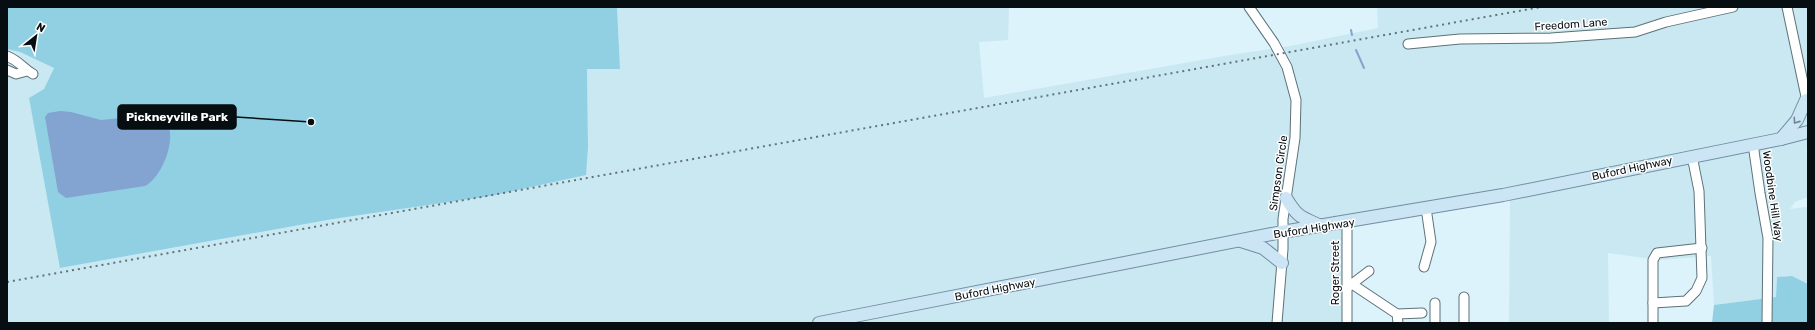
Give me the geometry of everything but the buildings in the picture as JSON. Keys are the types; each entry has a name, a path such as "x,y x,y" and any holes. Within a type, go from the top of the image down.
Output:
{"main road":[{"path":"1781,139 1797,120 1807,103"},
{"name":"Buford Highway","path":"819,323 1282,232 1503,194 1781,139 1808,132"},
{"path":"1286,198 1294,212 1301,217 1321,226"},
{"path":"1240,241 1263,248 1282,263"}],"street":[{"name":"Simpson Circle","path":"1249,7 1287,67 1296,100 1295,138 1282,232 1283,249 1277,323"},
{"name":"Freedom Lane","path":"1408,44 1460,39 1551,38 1635,32 1666,22 1732,7"},
{"path":"1787,7 1807,103"},
{"path":"7,56 18,61 30,72 16,74 7,70"},
{"name":"Woodbine Hill Way","path":"1753,144 1768,238 1767,323"},
{"path":"1654,303 1686,301 1696,291 1702,278 1699,191 1692,156"},
{"path":"1424,267 1431,242 1426,208"},
{"name":"Roger Street","path":"1346,323 1349,286 1347,222"},
{"path":"1653,323 1653,260 1657,254 1702,248"},
{"path":"1369,271 1349,286 1398,318 1422,313"},
{"path":"1464,297 1464,323"},
{"path":"1435,303 1435,323"}],"shaded area":[{"path":"7,7 617,7 620,69 587,69 588,147 586,175 490,196 333,219 60,268 29,98 44,89 54,68 20,52 7,49"},
{"path":"617,7 1009,7 1008,40 979,42 984,98 1290,46 1378,28 1377,7 1808,7 1808,149 1806,150 1808,160 1808,197 1795,202 1790,209 1807,207 1808,284 1792,276 1777,277 1776,297 1714,305 1711,256 1659,260 1608,253 1609,323 1509,323 1510,196 1349,219 1348,323 856,323 856,319 833,323 7,323 7,49 20,52 54,68 44,89 29,98 61,268 333,219 490,196 588,147 587,69 620,69"},
{"path":"153,110 162,116 167,123 170,132 170,141 166,159 151,182 145,186 66,198 58,192 45,117 48,113 60,111 71,112 101,120 121,118 125,114"},
{"path":"1792,276 1808,284 1808,323 1712,323 1714,305 1776,297 1777,277"}],"waterway":[{"path":"1351,30 1352,35"},
{"path":"1356,50 1364,68"}],"railway":[{"path":"7,282 1541,7"}],"place":[{"name":"Pickneyville Park","path":"311,122"}]}
